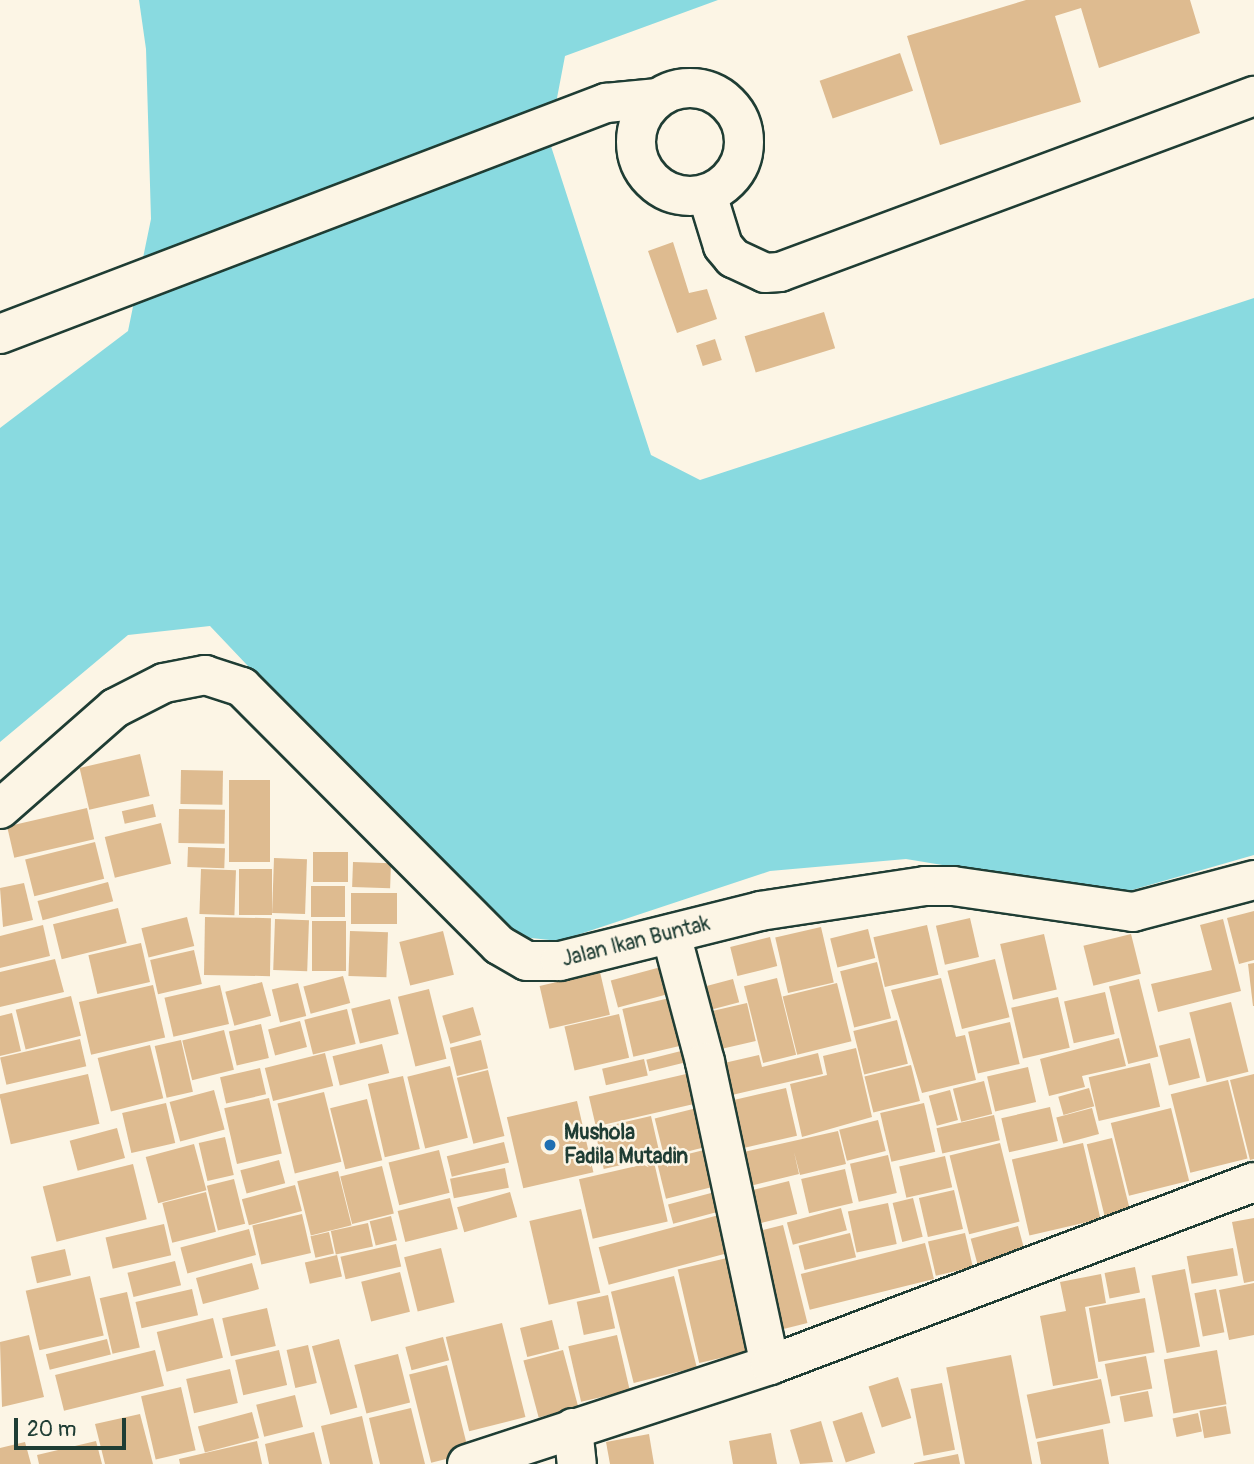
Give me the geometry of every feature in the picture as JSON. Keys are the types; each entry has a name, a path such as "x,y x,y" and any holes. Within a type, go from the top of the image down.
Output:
{"street":[{"path":"0,334 44,320 627,97 656,98 675,89 696,87 716,93 732,107 742,126 744,147 738,167 725,184 707,194 688,196 653,182 641,167 636,149 636,130 656,98"},
{"path":"707,194 720,238 733,258 765,274 780,272 1254,96"},
{"path":"574,116 636,149"},
{"name":"Jalan Ikan Buntak","path":"0,809 115,708 186,677 224,678 242,687 512,953 527,961 552,962 760,911 925,886 953,886 1133,912 1254,880"},
{"path":"671,934 705,1062 770,1365"},
{"path":"467,1464 575,1446 770,1365 1254,1182"}],"water":[{"path":"139,0 718,0 565,56 549,140 651,455 700,480 1254,298 1254,855 1118,894 906,859 770,871 559,941 503,935 210,626 128,635 0,742 0,428 128,331 151,219 146,49"}],"building":[{"path":"1026,0 1190,0 1200,33 1099,68 1081,8 1055,16 1081,102 940,145 907,36"},
{"path":"900,53 913,91 833,118 820,81"},
{"path":"673,242 689,293 707,289 717,319 677,333 648,251"},
{"path":"824,312 835,348 756,373 745,336"},
{"path":"715,339 722,360 703,366 696,345"},
{"path":"140,754 150,796 89,810 80,768"},
{"path":"181,770 223,771 222,805 180,804"},
{"path":"229,780 270,780 270,862 229,862"},
{"path":"153,804 156,817 125,824 122,811"},
{"path":"87,808 94,839 14,858 7,826"},
{"path":"179,809 225,810 224,844 178,843"},
{"path":"161,823 171,864 115,878 105,837"},
{"path":"95,842 104,879 34,896 25,859"},
{"path":"188,847 225,848 224,868 187,867"},
{"path":"313,852 348,852 348,882 313,882"},
{"path":"274,858 307,859 305,914 272,913"},
{"path":"353,862 391,863 390,888 352,887"},
{"path":"201,869 236,870 234,915 199,914"},
{"path":"239,869 272,869 272,915 239,915"},
{"path":"108,882 113,901 43,920 37,901"},
{"path":"24,883 33,920 3,927 0,888"},
{"path":"311,886 345,886 345,917 311,917"},
{"path":"351,893 397,893 397,924 351,924"},
{"path":"118,908 127,943 62,959 53,924"},
{"path":"1254,911 1254,960 1239,964 1227,918"},
{"path":"187,917 194,946 149,957 141,928"},
{"path":"205,917 271,918 270,976 204,975"},
{"path":"970,918 979,957 945,965 936,926"},
{"path":"275,919 309,920 307,971 273,970"},
{"path":"1223,919 1241,991 1158,1012 1151,984 1212,970 1200,925"},
{"path":"312,921 346,921 346,971 312,971"},
{"path":"43,925 50,956 0,968 0,936"},
{"path":"927,925 938,975 885,987 873,937"},
{"path":"821,927 834,983 788,993 775,938"},
{"path":"868,929 875,958 837,968 830,938"},
{"path":"350,931 388,932 386,977 348,976"},
{"path":"443,931 454,975 410,986 399,942"},
{"path":"1044,934 1057,990 1013,1000 1000,944"},
{"path":"1131,934 1141,974 1093,986 1083,946"},
{"path":"770,937 777,966 737,976 730,947"},
{"path":"141,943 150,982 97,994 88,955"},
{"path":"194,950 202,984 158,994 150,960"},
{"path":"55,959 64,992 0,1007 0,972"},
{"path":"995,959 1010,1017 962,1029 947,971"},
{"path":"877,962 891,1018 854,1027 840,971"},
{"path":"1254,963 1254,1006 1253,1006 1248,964"},
{"path":"661,967 668,994 618,1008 611,980"},
{"path":"600,972 610,1015 549,1029 540,986"},
{"path":"343,976 350,1003 311,1014 303,987"},
{"path":"777,978 796,1055 763,1063 744,986"},
{"path":"941,978 956,1037 965,1035 976,1080 922,1093 891,990"},
{"path":"733,979 739,1002 699,1013 692,990"},
{"path":"1139,979 1158,1057 1128,1064 1109,986"},
{"path":"262,982 271,1016 234,1026 225,992"},
{"path":"298,983 306,1016 280,1023 272,990"},
{"path":"837,983 852,1041 797,1055 783,997"},
{"path":"153,985 165,1038 91,1055 79,1002"},
{"path":"220,985 229,1024 173,1037 164,998"},
{"path":"429,989 446,1059 415,1067 398,997"},
{"path":"1105,992 1115,1034 1074,1043 1064,1001"},
{"path":"71,996 81,1036 26,1050 16,1010"},
{"path":"674,997 685,1045 633,1057 622,1009"},
{"path":"1058,997 1070,1048 1023,1058 1011,1008"},
{"path":"390,999 399,1034 360,1044 351,1009"},
{"path":"1231,1002 1248,1072 1207,1082 1189,1012"},
{"path":"747,1003 756,1041 708,1052 699,1014"},
{"path":"473,1007 481,1035 450,1044 442,1016"},
{"path":"347,1009 356,1044 313,1055 304,1020"},
{"path":"12,1013 21,1051 0,1056 0,1016"},
{"path":"619,1014 629,1058 575,1070 564,1027"},
{"path":"897,1020 908,1064 864,1075 853,1031"},
{"path":"300,1021 307,1047 275,1056 268,1030"},
{"path":"1010,1022 1020,1064 978,1074 968,1032"},
{"path":"261,1024 269,1058 237,1066 229,1031"},
{"path":"224,1030 234,1070 192,1080 182,1040"},
{"path":"1119,1038 1126,1066 1082,1076 1085,1087 1049,1096 1040,1059"},
{"path":"1190,1038 1200,1078 1169,1086 1159,1046"},
{"path":"80,1039 86,1066 6,1085 0,1057"},
{"path":"181,1040 193,1092 167,1098 155,1046"},
{"path":"481,1040 488,1068 457,1076 450,1048"},
{"path":"382,1044 389,1073 340,1085 333,1056"},
{"path":"150,1045 163,1098 111,1111 98,1058"},
{"path":"856,1048 872,1117 802,1137 790,1084 827,1075 823,1056"},
{"path":"689,1049 692,1061 649,1071 646,1060"},
{"path":"325,1053 333,1086 273,1101 265,1068"},
{"path":"818,1053 823,1074 719,1098 711,1066 759,1055 762,1067"},
{"path":"644,1059 648,1076 606,1085 602,1069"},
{"path":"1150,1063 1160,1107 1099,1121 1089,1077"},
{"path":"911,1065 920,1101 873,1113 864,1077"},
{"path":"450,1066 468,1138 425,1148 407,1077"},
{"path":"1028,1067 1036,1102 995,1112 987,1076"},
{"path":"260,1068 266,1094 226,1104 220,1077"},
{"path":"488,1070 504,1136 473,1144 457,1078"},
{"path":"699,1071 706,1101 596,1127 589,1096"},
{"path":"88,1074 99,1124 11,1144 0,1094"},
{"path":"1254,1074 1254,1159 1250,1160 1230,1080"},
{"path":"403,1076 420,1149 385,1157 368,1084"},
{"path":"1228,1080 1248,1159 1190,1173 1171,1094"},
{"path":"984,1081 992,1114 961,1122 953,1089"},
{"path":"786,1088 797,1136 731,1151 720,1103"},
{"path":"1089,1088 1094,1106 1063,1115 1058,1097"},
{"path":"214,1090 225,1130 180,1142 170,1102"},
{"path":"950,1090 958,1120 937,1126 929,1096"},
{"path":"324,1092 341,1162 295,1173 277,1104"},
{"path":"269,1098 282,1154 237,1164 224,1108"},
{"path":"367,1099 382,1160 345,1169 330,1108"},
{"name":"Mushola Fadila Mutadin","path":"577,1101 593,1172 523,1188 507,1117"},
{"path":"166,1103 175,1143 131,1153 122,1113"},
{"path":"924,1103 935,1152 891,1162 880,1113"},
{"path":"709,1105 719,1144 664,1157 655,1119"},
{"path":"1050,1107 1058,1141 1009,1152 1001,1118"},
{"path":"1092,1108 1099,1134 1063,1144 1056,1118"},
{"path":"1171,1108 1189,1181 1129,1196 1111,1123"},
{"path":"994,1115 1000,1140 942,1154 937,1128"},
{"path":"651,1116 660,1156 604,1169 594,1129"},
{"path":"878,1120 886,1151 847,1161 839,1130"},
{"path":"117,1128 125,1158 78,1171 70,1141"},
{"path":"838,1131 846,1164 800,1175 794,1152 799,1174 738,1189 730,1155"},
{"path":"225,1137 234,1175 207,1181 199,1143"},
{"path":"1112,1138 1130,1212 1105,1218 1087,1144"},
{"path":"504,1142 509,1162 452,1177 447,1156"},
{"path":"1000,1143 1020,1222 969,1234 950,1156"},
{"path":"1083,1143 1101,1219 1029,1235 1012,1159"},
{"path":"194,1144 206,1190 158,1203 146,1157"},
{"path":"716,1147 725,1184 666,1199 657,1162"},
{"path":"439,1150 450,1193 399,1205 389,1163"},
{"path":"888,1155 897,1193 859,1202 850,1164"},
{"path":"945,1156 952,1187 906,1198 899,1167"},
{"path":"279,1160 285,1183 247,1194 240,1170"},
{"path":"654,1162 668,1221 593,1239 579,1179"},
{"path":"133,1164 147,1219 57,1242 43,1186"},
{"path":"382,1166 394,1214 352,1224 340,1176"},
{"path":"505,1168 509,1188 454,1198 450,1179"},
{"path":"845,1169 853,1203 809,1213 801,1179"},
{"path":"338,1171 352,1225 311,1235 297,1181"},
{"path":"234,1179 245,1224 218,1230 207,1186"},
{"path":"789,1181 797,1214 745,1227 737,1194"},
{"path":"295,1185 302,1211 249,1225 242,1199"},
{"path":"726,1189 731,1208 673,1224 668,1205"},
{"path":"954,1190 963,1229 928,1237 919,1198"},
{"path":"206,1192 216,1232 172,1243 162,1203"},
{"path":"510,1192 517,1217 464,1232 457,1207"},
{"path":"450,1198 458,1229 405,1242 398,1211"},
{"path":"913,1198 923,1237 902,1242 893,1203"},
{"path":"888,1203 897,1244 857,1253 848,1212"},
{"path":"841,1208 847,1230 793,1245 787,1222"},
{"path":"581,1209 600,1293 549,1305 529,1221"},
{"path":"730,1212 740,1250 609,1285 599,1247"},
{"path":"302,1214 311,1253 261,1264 252,1225"},
{"path":"391,1216 397,1240 376,1246 370,1221"},
{"path":"1254,1218 1254,1281 1244,1283 1232,1222"},
{"path":"368,1223 373,1246 336,1254 331,1231"},
{"path":"164,1224 171,1255 113,1269 106,1237"},
{"path":"783,1225 807,1323 770,1332 745,1234"},
{"path":"1018,1226 1025,1252 978,1265 971,1239"},
{"path":"249,1229 256,1255 187,1273 180,1247"},
{"path":"329,1232 334,1253 315,1258 310,1236"},
{"path":"850,1233 856,1257 805,1270 799,1246"},
{"path":"965,1233 973,1267 936,1276 928,1242"},
{"path":"925,1243 934,1279 810,1310 801,1274"},
{"path":"396,1244 401,1266 346,1279 340,1257"},
{"path":"441,1248 455,1302 418,1312 404,1257"},
{"path":"1233,1248 1238,1276 1192,1284 1187,1256"},
{"path":"65,1249 71,1275 37,1283 31,1257"},
{"path":"337,1255 342,1276 310,1284 305,1262"},
{"path":"740,1255 762,1349 699,1363 678,1269"},
{"path":"175,1261 181,1285 134,1297 127,1273"},
{"path":"252,1263 259,1289 203,1304 196,1278"},
{"path":"1135,1267 1140,1293 1110,1298 1105,1273"},
{"path":"1185,1269 1200,1347 1167,1353 1152,1275"},
{"path":"400,1272 410,1312 371,1321 361,1282"},
{"path":"1101,1274 1106,1303 1085,1307 1098,1378 1053,1386 1040,1316 1066,1311 1060,1282"},
{"path":"90,1276 104,1335 39,1350 26,1291"},
{"path":"674,1276 697,1367 634,1383 611,1292"},
{"path":"1254,1283 1254,1335 1229,1340 1219,1290"},
{"path":"192,1289 198,1315 142,1328 135,1302"},
{"path":"1216,1289 1224,1332 1203,1336 1194,1293"},
{"path":"127,1292 140,1348 113,1354 100,1298"},
{"path":"608,1295 615,1328 584,1335 577,1302"},
{"path":"1145,1298 1155,1352 1098,1362 1089,1308"},
{"path":"267,1308 276,1346 231,1356 222,1318"},
{"path":"213,1318 223,1358 167,1372 157,1332"},
{"path":"552,1320 559,1349 527,1357 520,1328"},
{"path":"502,1323 525,1417 469,1431 446,1337"},
{"path":"29,1335 44,1397 2,1407 0,1342"},
{"path":"617,1335 630,1391 581,1402 568,1346"},
{"path":"443,1337 449,1360 412,1370 405,1347"},
{"path":"107,1339 111,1355 50,1370 46,1354"},
{"path":"339,1339 357,1408 330,1415 312,1346"},
{"path":"308,1345 317,1383 295,1388 287,1350"},
{"path":"155,1350 164,1386 64,1411 55,1375"},
{"path":"279,1350 287,1385 243,1395 235,1360"},
{"path":"563,1350 578,1407 539,1418 523,1361"},
{"path":"1217,1350 1227,1404 1173,1414 1164,1359"},
{"path":"398,1354 410,1403 366,1413 354,1365"},
{"path":"1011,1355 1032,1464 965,1464 946,1368"},
{"path":"1146,1356 1152,1388 1111,1396 1105,1364"},
{"path":"447,1365 469,1453 431,1463 409,1374"},
{"path":"230,1369 238,1403 194,1413 186,1379"},
{"path":"898,1377 911,1418 882,1427 869,1387"},
{"path":"1101,1379 1110,1423 1036,1439 1027,1395"},
{"path":"942,1383 955,1450 924,1456 911,1389"},
{"path":"181,1387 196,1450 156,1460 141,1396"},
{"path":"1148,1391 1153,1417 1124,1422 1120,1397"},
{"path":"295,1395 303,1427 264,1437 256,1405"},
{"path":"1226,1406 1231,1434 1204,1438 1199,1411"},
{"path":"411,1408 425,1464 380,1464 369,1418"},
{"path":"252,1412 259,1438 205,1453 198,1426"},
{"path":"862,1412 875,1453 846,1462 833,1422"},
{"path":"1198,1413 1202,1432 1177,1437 1173,1418"},
{"path":"140,1414 153,1464 105,1464 95,1424"},
{"path":"362,1416 373,1464 330,1464 321,1426"},
{"path":"821,1421 833,1462 800,1464 790,1430"},
{"path":"1103,1429 1109,1464 1041,1464 1037,1442"},
{"path":"314,1432 322,1464 269,1464 265,1444"},
{"path":"771,1433 777,1464 733,1464 729,1441"},
{"path":"649,1434 654,1464 610,1464 606,1442"},
{"path":"96,1441 102,1464 39,1464 37,1455"},
{"path":"257,1441 262,1464 180,1464 179,1459"},
{"path":"25,1442 31,1464 0,1464 0,1448"},
{"path":"958,1454 960,1464 914,1464 914,1463"}],"place":[{"name":"Mushola Fadila Mutadin","path":"550,1145"}]}
